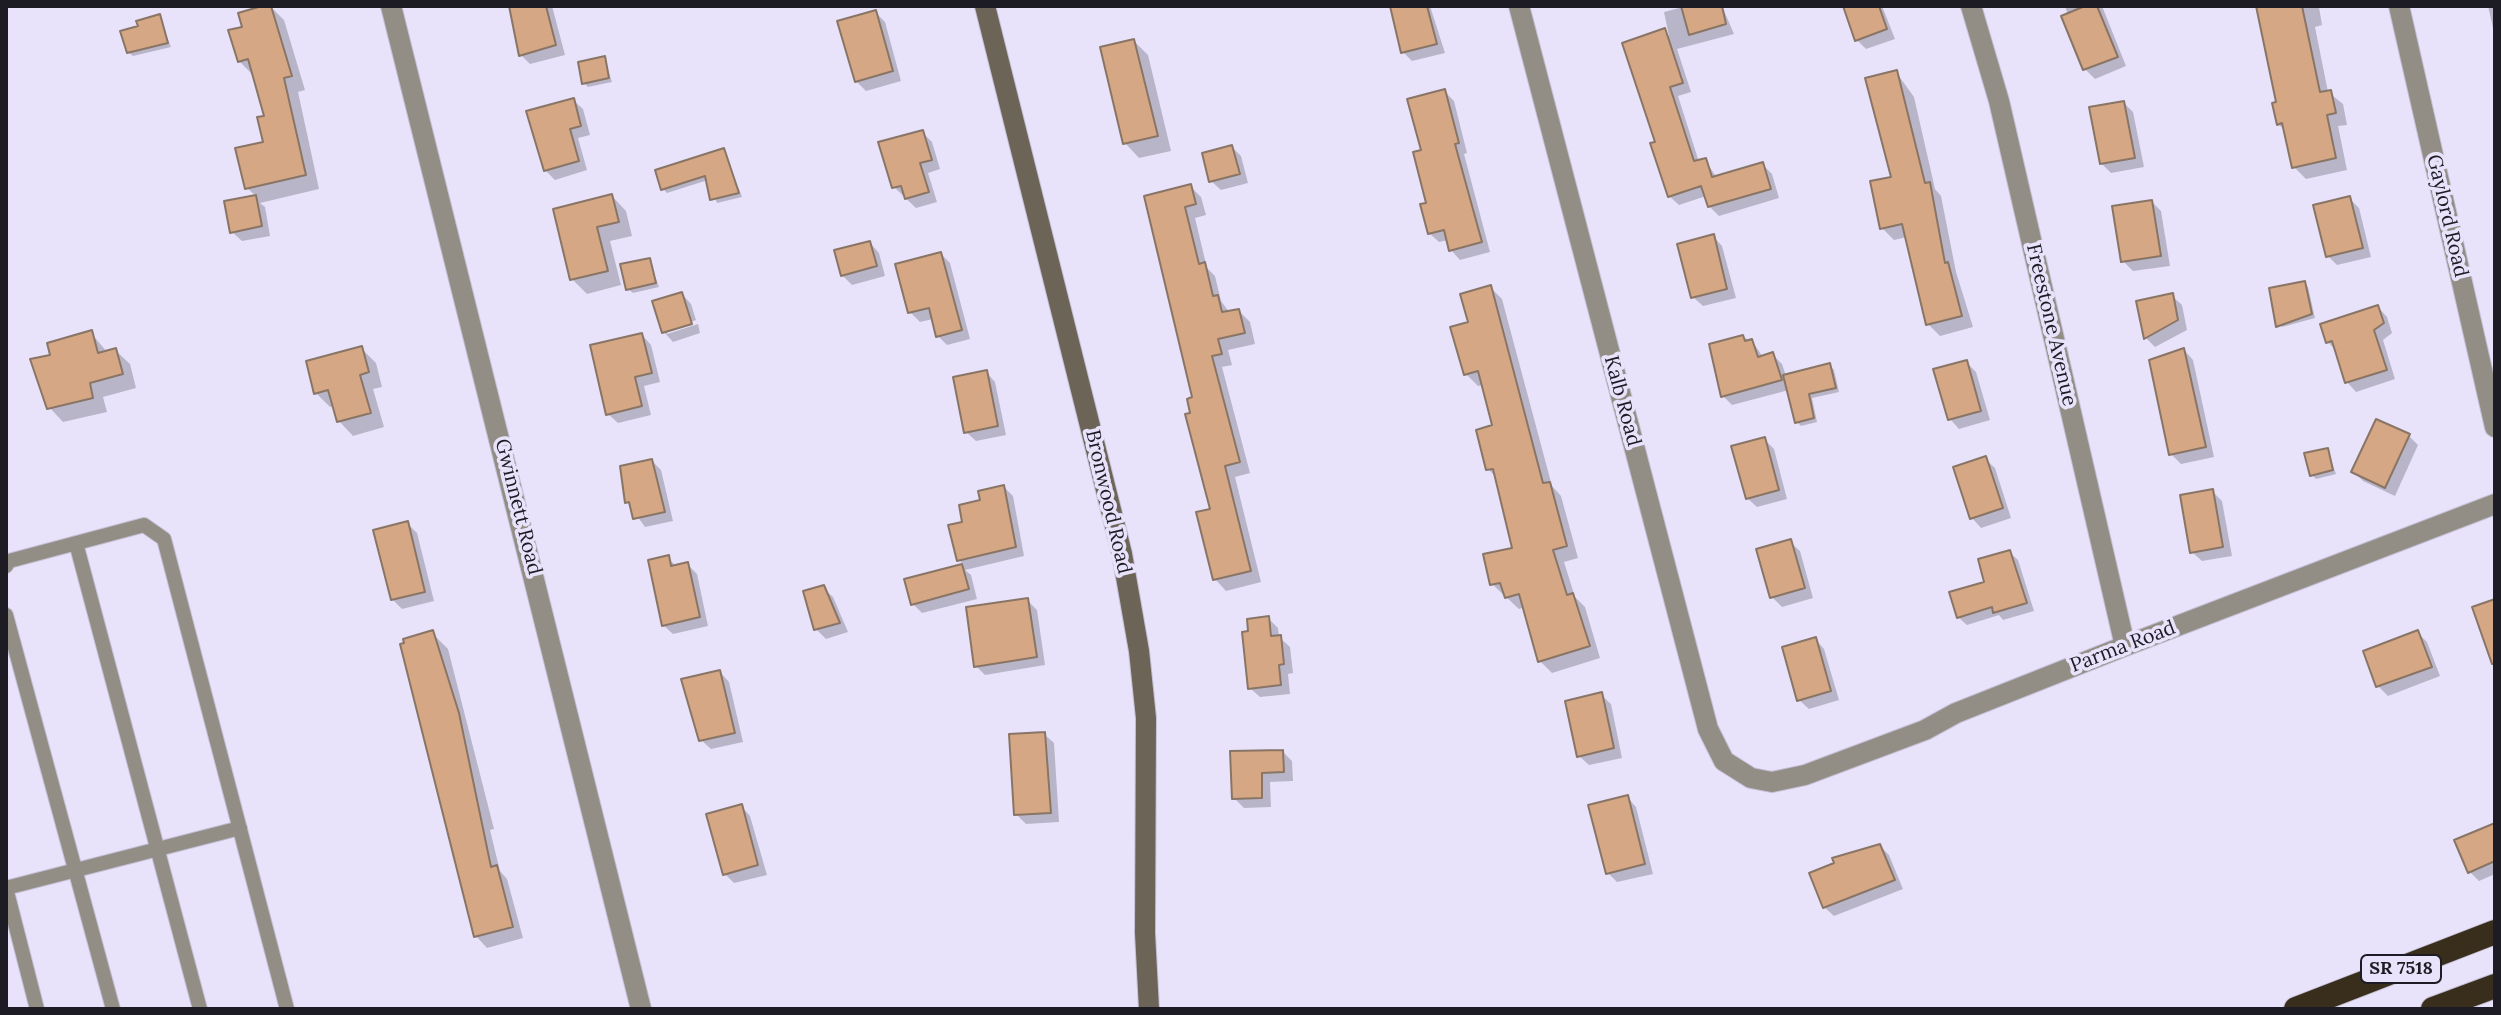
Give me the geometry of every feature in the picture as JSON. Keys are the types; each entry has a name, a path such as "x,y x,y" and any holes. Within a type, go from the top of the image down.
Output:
{"highway":[{"name":"SR 7518","path":"2296,1009 2495,932"},
{"name":"SR 7518","path":"2433,1009 2495,986"}],"street":[{"name":"Gwinnett Road","path":"391,6 641,1009"},
{"name":"Bronwood Road","path":"985,6 1122,554 1139,651 1146,718 1145,933 1149,1009"},
{"name":"Kalb Road","path":"1519,6 1708,729 1724,761 1751,778"},
{"name":"Freestone Avenue","path":"1971,6 1999,101 2125,646"},
{"name":"Gaylord Road","path":"2399,6 2495,427"},
{"name":"Parma Road","path":"1751,778 1772,782 1805,775 1925,730 1956,713 2125,646 2495,504"}],"lane":[{"path":"6,566 9,561 144,525 164,539 287,1009"},
{"path":"76,543 200,1009"},
{"path":"6,615 113,1009"},
{"path":"37,1009 6,888 240,828"}],"building":[{"path":"271,6 292,76 284,78 306,175 245,189 235,148 263,142 257,117 264,116 248,59 238,62 228,30 242,27 238,13"},
{"path":"509,6 546,6 556,45 519,56"},
{"path":"1390,6 1427,6 1437,44 1401,53"},
{"path":"1681,6 1722,6 1726,24 1689,35"},
{"path":"1843,6 1879,6 1887,29 1855,41"},
{"path":"2085,6 2097,6 2118,57 2083,70 2061,16"},
{"path":"2256,6 2302,6 2320,92 2331,90 2336,113 2327,115 2336,158 2292,168 2282,123 2277,125 2272,103 2276,102"},
{"path":"876,10 893,71 855,82 837,21"},
{"path":"160,14 168,43 127,53 120,31 138,26 136,21"},
{"path":"1665,28 1683,83 1670,87 1694,161 1706,158 1712,177 1763,162 1771,189 1708,207 1701,186 1668,197 1650,143 1655,142 1622,43"},
{"path":"1134,39 1158,136 1123,144 1100,47"},
{"path":"605,56 609,78 582,84 578,62"},
{"path":"1897,70 1925,183 1930,182 1945,263 1948,262 1962,316 1926,325 1902,224 1880,229 1870,181 1891,177 1865,78"},
{"path":"1445,89 1459,143 1455,144 1482,242 1449,251 1444,230 1428,234 1420,204 1426,203 1413,152 1421,150 1407,99"},
{"path":"574,98 581,126 570,129 579,161 544,171 526,111"},
{"path":"2124,101 2135,158 2100,164 2089,107"},
{"path":"923,130 932,160 920,163 929,192 905,199 901,186 892,188 878,142"},
{"path":"1232,145 1240,174 1209,182 1202,153"},
{"path":"724,148 739,193 710,200 705,176 661,190 655,170"},
{"path":"1191,184 1196,204 1185,207 1199,264 1205,262 1213,296 1218,295 1222,312 1239,309 1245,333 1218,339 1222,354 1212,356 1240,462 1225,466 1251,571 1213,580 1196,512 1210,509 1185,414 1190,413 1187,399 1192,397 1144,196"},
{"path":"612,194 619,222 597,227 608,271 570,280 553,209"},
{"path":"256,195 262,226 230,233 224,201"},
{"path":"2350,196 2363,248 2326,257 2313,205"},
{"path":"2152,200 2161,256 2121,262 2112,206"},
{"path":"1714,234 1727,289 1691,298 1677,244"},
{"path":"870,241 877,266 841,276 834,250"},
{"path":"941,252 962,330 936,337 929,308 908,313 895,264"},
{"path":"650,258 656,283 626,290 620,264"},
{"path":"2305,281 2312,314 2276,327 2269,288"},
{"path":"1491,285 1543,483 1550,482 1567,546 1553,550 1567,595 1573,593 1590,646 1538,662 1519,594 1505,598 1500,583 1490,585 1483,554 1512,548 1493,469 1486,470 1476,430 1492,425 1478,371 1464,375 1450,327 1468,322 1460,294"},
{"path":"682,292 692,324 662,333 652,301"},
{"path":"2173,293 2178,320 2144,339 2136,301"},
{"path":"2378,305 2384,323 2374,330 2387,370 2345,383 2332,341 2326,343 2320,324"},
{"path":"92,330 98,353 116,348 123,374 90,383 93,398 47,409 30,359 50,355 47,343"},
{"path":"642,333 652,373 635,377 642,406 606,415 590,345"},
{"path":"1743,335 1745,341 1752,339 1758,357 1773,352 1782,380 1721,397 1709,344"},
{"path":"362,346 369,372 360,375 371,413 337,422 328,390 314,394 306,361"},
{"path":"2184,348 2206,447 2169,455 2149,360"},
{"path":"1967,360 1981,411 1948,420 1933,369"},
{"path":"1830,363 1836,388 1809,394 1814,418 1795,423 1783,375"},
{"path":"987,370 998,426 964,433 953,377"},
{"path":"2376,419 2410,434 2385,488 2351,472"},
{"path":"1765,437 1779,490 1746,499 1731,446"},
{"path":"2328,448 2333,470 2310,476 2304,453"},
{"path":"1986,456 2003,508 1970,519 1953,467"},
{"path":"652,459 665,512 633,519 629,502 625,503 620,466"},
{"path":"1004,485 1016,547 957,561 948,525 962,522 959,505 980,500 978,491"},
{"path":"2213,489 2223,547 2190,553 2180,495"},
{"path":"408,521 425,592 391,600 373,530"},
{"path":"1791,539 1805,588 1770,598 1756,549"},
{"path":"2010,550 2027,603 1993,613 1992,607 1957,618 1949,592 1984,582 1978,559"},
{"path":"669,555 671,566 688,562 700,617 662,626 648,560"},
{"path":"962,564 969,589 911,605 904,579"},
{"path":"824,585 840,623 814,630 803,591"},
{"path":"1028,598 1037,657 974,667 966,607"},
{"path":"2495,599 2495,664 2492,664 2472,607"},
{"path":"1269,616 1271,636 1281,635 1284,664 1279,665 1281,685 1248,689 1242,632 1248,631 1247,619"},
{"path":"433,630 459,713 491,867 497,865 513,927 474,937 400,644 404,643 403,639"},
{"path":"2418,630 2432,667 2376,687 2363,651"},
{"path":"1816,637 1831,691 1797,701 1782,647"},
{"path":"720,670 735,733 699,741 681,679"},
{"path":"1602,692 1614,748 1577,757 1565,701"},
{"path":"1045,732 1051,813 1014,815 1009,734"},
{"path":"1283,750 1284,772 1262,773 1262,798 1232,799 1230,751"},
{"path":"1628,795 1645,864 1606,874 1588,805"},
{"path":"742,804 758,865 723,875 706,814"},
{"path":"2495,823 2495,861 2468,873 2454,840"},
{"path":"1880,844 1895,880 1823,908 1809,873 1834,863 1832,858"}]}
